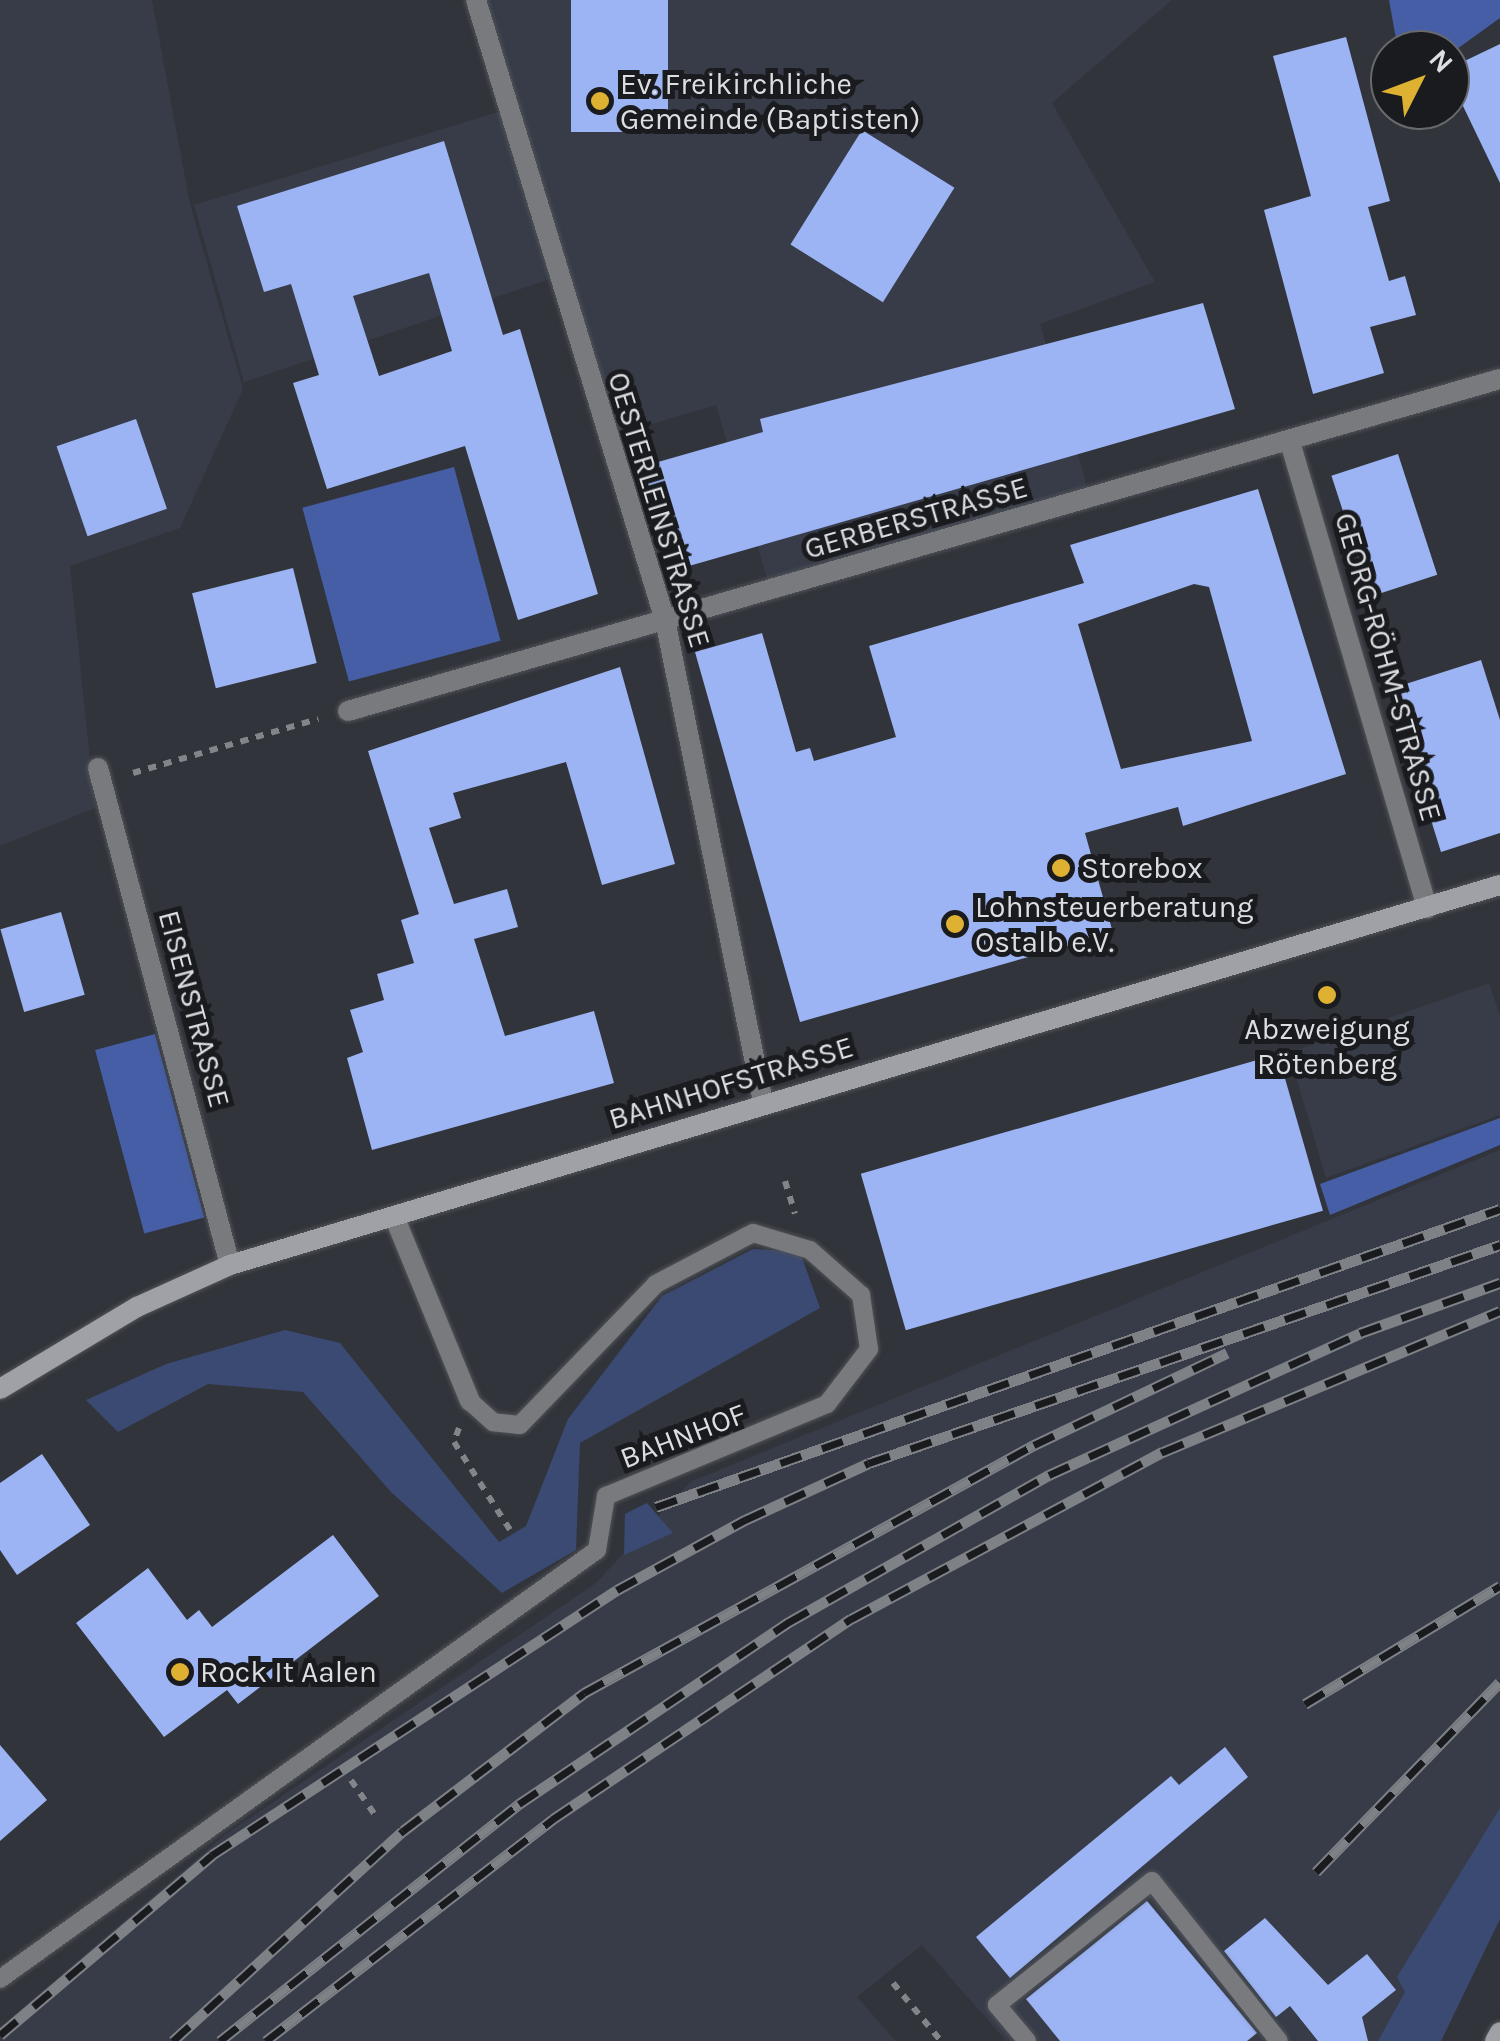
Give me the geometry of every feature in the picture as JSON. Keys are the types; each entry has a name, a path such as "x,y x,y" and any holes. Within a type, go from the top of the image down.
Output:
{"main road":[{"name":"BAHNHOFSTRASSE","path":"0,1389 137,1307 230,1264 1500,885"},
{"path":"1496,2041 1500,2032"}],"street":[{"name":"OESTERLEINSTRASSE","path":"476,0 665,620 764,1105"},
{"name":"GERBERSTRASSE","path":"348,710 1500,379"},
{"name":"GEORG-RÖHM-STRASSE","path":"1290,442 1427,908"},
{"name":"EISENSTRASSE","path":"100,775 230,1264"},
{"path":"394,1216 470,1400"}],"lane":[{"name":"BAHNHOF","path":"0,1978 597,1550 606,1496 827,1404 870,1350 861,1295 810,1250 753,1234 656,1284 520,1425 493,1422 470,1400"},
{"path":"1028,2041 997,2004 1152,1881 1279,2041"}],"path":[{"path":"100,775 348,710"},
{"path":"785,1182 795,1215"},
{"path":"470,1400 454,1442 510,1530"},
{"path":"331,1738 374,1815"},
{"path":"893,1983 940,2041"}],"shaded area":[{"path":"0,0 152,0 190,204 243,389 180,528 70,566 95,808 0,846"},
{"path":"485,0 1172,0 1052,103 1155,282 1040,324 1088,490 768,582 716,405 615,435 562,275 244,382 194,205 508,109"},
{"path":"1389,0 1500,0 1500,18 1470,40 1470,30 1394,30"},
{"path":"454,467 501,641 349,682 302,508"},
{"path":"1489,983 1500,1016 1500,1115 1326,1178 1289,1053"},
{"path":"155,1034 204,1218 144,1234 95,1050"},
{"path":"1500,1118 1500,1145 1330,1215 1320,1184"},
{"path":"1500,1150 1500,1861 1407,2041 1006,2041 922,1945 857,1997 896,2041 0,2041 0,2027 226,1834 596,1583 690,1482"},
{"path":"753,1249 800,1252 820,1308 580,1443 576,1550 502,1593 391,1492 303,1392 208,1384 118,1432 86,1400 166,1364 285,1330 340,1343 499,1542 526,1526 568,1419 662,1296"},
{"path":"647,1503 673,1533 624,1555 625,1514"},
{"path":"1500,1808 1500,1919 1441,2041 1378,2041 1405,1992 1397,1977"}],"building":[{"path":"571,0 668,0 668,132 571,132"},
{"path":"1346,37 1390,201 1368,207 1389,281 1405,276 1416,315 1370,327 1384,373 1313,394 1264,210 1311,196 1273,56"},
{"path":"1500,44 1500,183 1470,121 1470,58"},
{"path":"862,130 954,188 883,302 790,244"},
{"path":"444,141 503,335 520,329 598,594 518,620 465,446 327,489 293,383 319,375 291,284 264,292 237,206","holes":["429,273 452,351 379,376 353,296"]},
{"path":"1203,303 1235,409 668,572 637,468 763,432 760,419"},
{"path":"136,419 167,509 88,536 57,446"},
{"path":"1398,454 1437,575 1371,596 1331,476"},
{"path":"1258,489 1346,774 1183,826 1178,807 1085,833 1113,933 800,1022 695,652 762,633 796,752 810,748 814,761 896,737 869,646 1084,583 1070,545","holes":["1194,584 1209,587 1252,741 1121,769 1078,624"]},
{"path":"293,568 317,663 216,688 192,593"},
{"path":"1481,660 1500,720 1500,833 1441,852 1390,689"},
{"path":"620,667 675,864 602,885 566,762 453,793 461,818 429,828 454,904 507,889 518,927 474,939 505,1036 594,1011 614,1083 372,1150 347,1058 363,1052 350,1010 384,1000 377,974 414,963 401,920 419,914 368,751"},
{"path":"61,912 85,995 24,1012 0,929"},
{"path":"1278,1054 1323,1211 906,1330 861,1174"},
{"path":"42,1454 90,1525 17,1575 0,1550 0,1483"},
{"path":"333,1535 379,1596 238,1704 227,1690 164,1737 76,1623 148,1568 187,1620 199,1610 212,1627"},
{"path":"0,1745 47,1800 0,1841"},
{"path":"1225,1747 1248,1777 1010,1978 976,1937 1171,1776 1179,1785"},
{"path":"1147,1901 1257,2033 1247,2041 1060,2041 1026,1999"},
{"path":"1265,1918 1328,1985 1367,1954 1396,1990 1362,2017 1368,2041 1318,2041 1290,2006 1276,2017 1224,1951"}],"railway":[{"path":"656,1507 1500,1209"},
{"path":"0,2035 212,1855 617,1590 745,1520 869,1463 1500,1245"},
{"path":"220,2041 519,1804 789,1622 1049,1475 1360,1333 1500,1283"},
{"path":"266,2041 553,1819 851,1619 1163,1452 1500,1311"},
{"path":"173,2041 403,1831 584,1693 1034,1445 1227,1353"},
{"path":"1305,1704 1500,1586"},
{"path":"1316,1872 1500,1682"}],"place":[{"name":"Ev. Freikirchliche Gemeinde (Baptisten)","path":"600,101"},
{"name":"Storebox","path":"1061,868"},
{"name":"Lohnsteuerberatung Ostalb e.V.","path":"955,924"},
{"name":"Abzweigung Rötenberg","path":"1327,995"},
{"name":"Rock It Aalen","path":"180,1672"}]}
